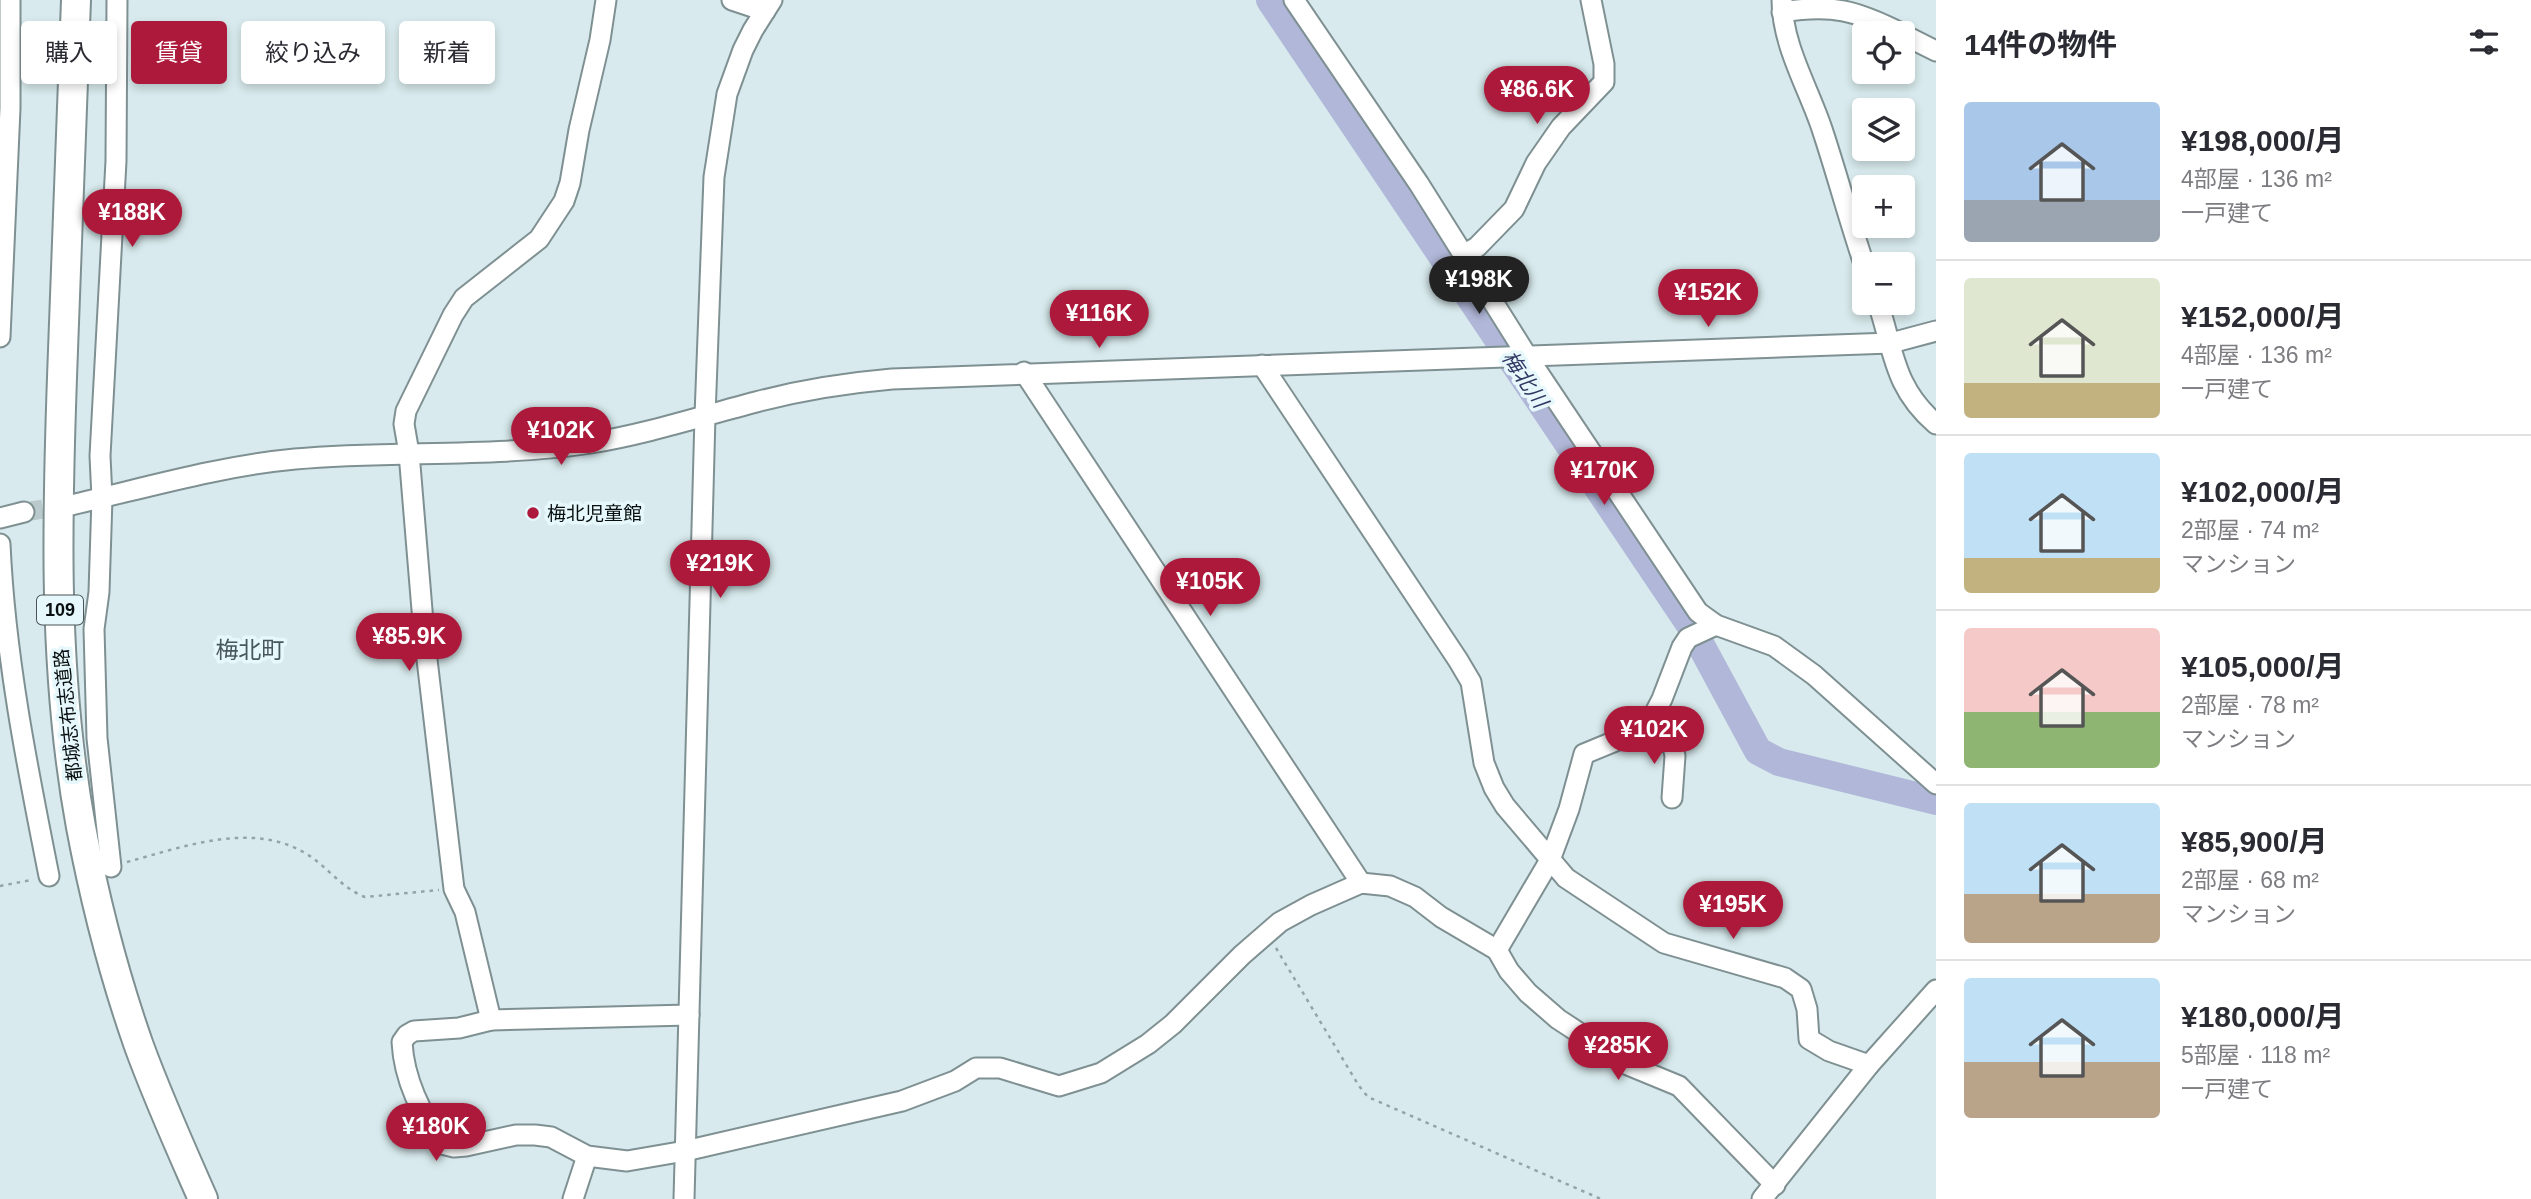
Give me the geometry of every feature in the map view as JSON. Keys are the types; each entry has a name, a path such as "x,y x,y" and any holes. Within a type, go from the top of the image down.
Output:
{"highway":[{"name":"都城志布志道路","path":"62,0 44,495 47,648 54,752 76,877 102,977 132,1068 187,1199"},
{"name":"都城志布志道路","path":"76,0 58,484 61,656 70,751 96,900 116,970 139,1046 203,1199"}],"street":[{"path":"0,337 10,108 10,0"},
{"path":"111,867 97,738 93,629 99,592 102,498 100,456 116,161 117,0"},
{"path":"491,1020 466,912 454,889 404,424 406,411 464,298 539,239 564,201 600,40 606,0"},
{"path":"684,1199 714,177 727,94 753,30 769,6 733,0"},
{"path":"1294,0 1465,254 1527,356 1698,612 1711,627 1774,646 1814,675 1936,784"},
{"path":"1465,254 1477,247 1514,209 1536,163 1561,127 1604,82 1604,64 1591,0"},
{"path":"1860,252 1822,129 1784,29 1782,6 1834,8 1874,21"},
{"path":"1915,41 1936,51"},
{"path":"1882,315 1895,366 1911,398 1936,424"},
{"path":"71,505 221,471 292,459 548,448 594,442 844,383 1024,372 1891,343 1936,331"},
{"path":"1262,365 1471,682 1484,763 1494,788 1505,806 1550,860 1566,878 1664,943 1785,978 1801,989 1807,1009 1810,1039 1829,1051 1869,1065"},
{"path":"1024,372 1361,883"},
{"path":"0,519 24,512"},
{"path":"0,544 2,594 19,725 49,876"},
{"path":"1497,950 1550,860 1569,809 1584,754 1647,728 1662,699 1682,647 1688,638 1711,627"},
{"path":"1644,729 1673,746 1675,756 1672,798"},
{"path":"689,1015 491,1020 459,1028 414,1031 402,1042 408,1080 430,1126 442,1144 466,1146 516,1135 535,1135 551,1137 587,1156 627,1161 685,1151 902,1101 955,1081 976,1068 1000,1068 1059,1086 1101,1073 1148,1044 1173,1024 1242,955 1280,922 1361,883 1390,886 1415,897 1497,950 1509,971 1528,993 1558,1019 1628,1065 1679,1086 1769,1192 1869,1065 1936,990"},
{"path":"573,1199 587,1156"}],"path":[{"path":"111,867 205,841 239,838 269,840 297,848 320,861 354,893 365,897 454,889"},
{"path":"0,886 49,876"},
{"path":"1268,933 1368,1097 1601,1199"}],"waterway":[{"name":"梅北川","path":"1270,0 1690,625 1758,751 1779,762 1936,801"}],"tunnel":[{"path":"24,512 71,505"}],"place":[{"name":"梅北児童館","path":"533,513"}],"district":[{"name":"梅北町","path":"250,650"}]}
